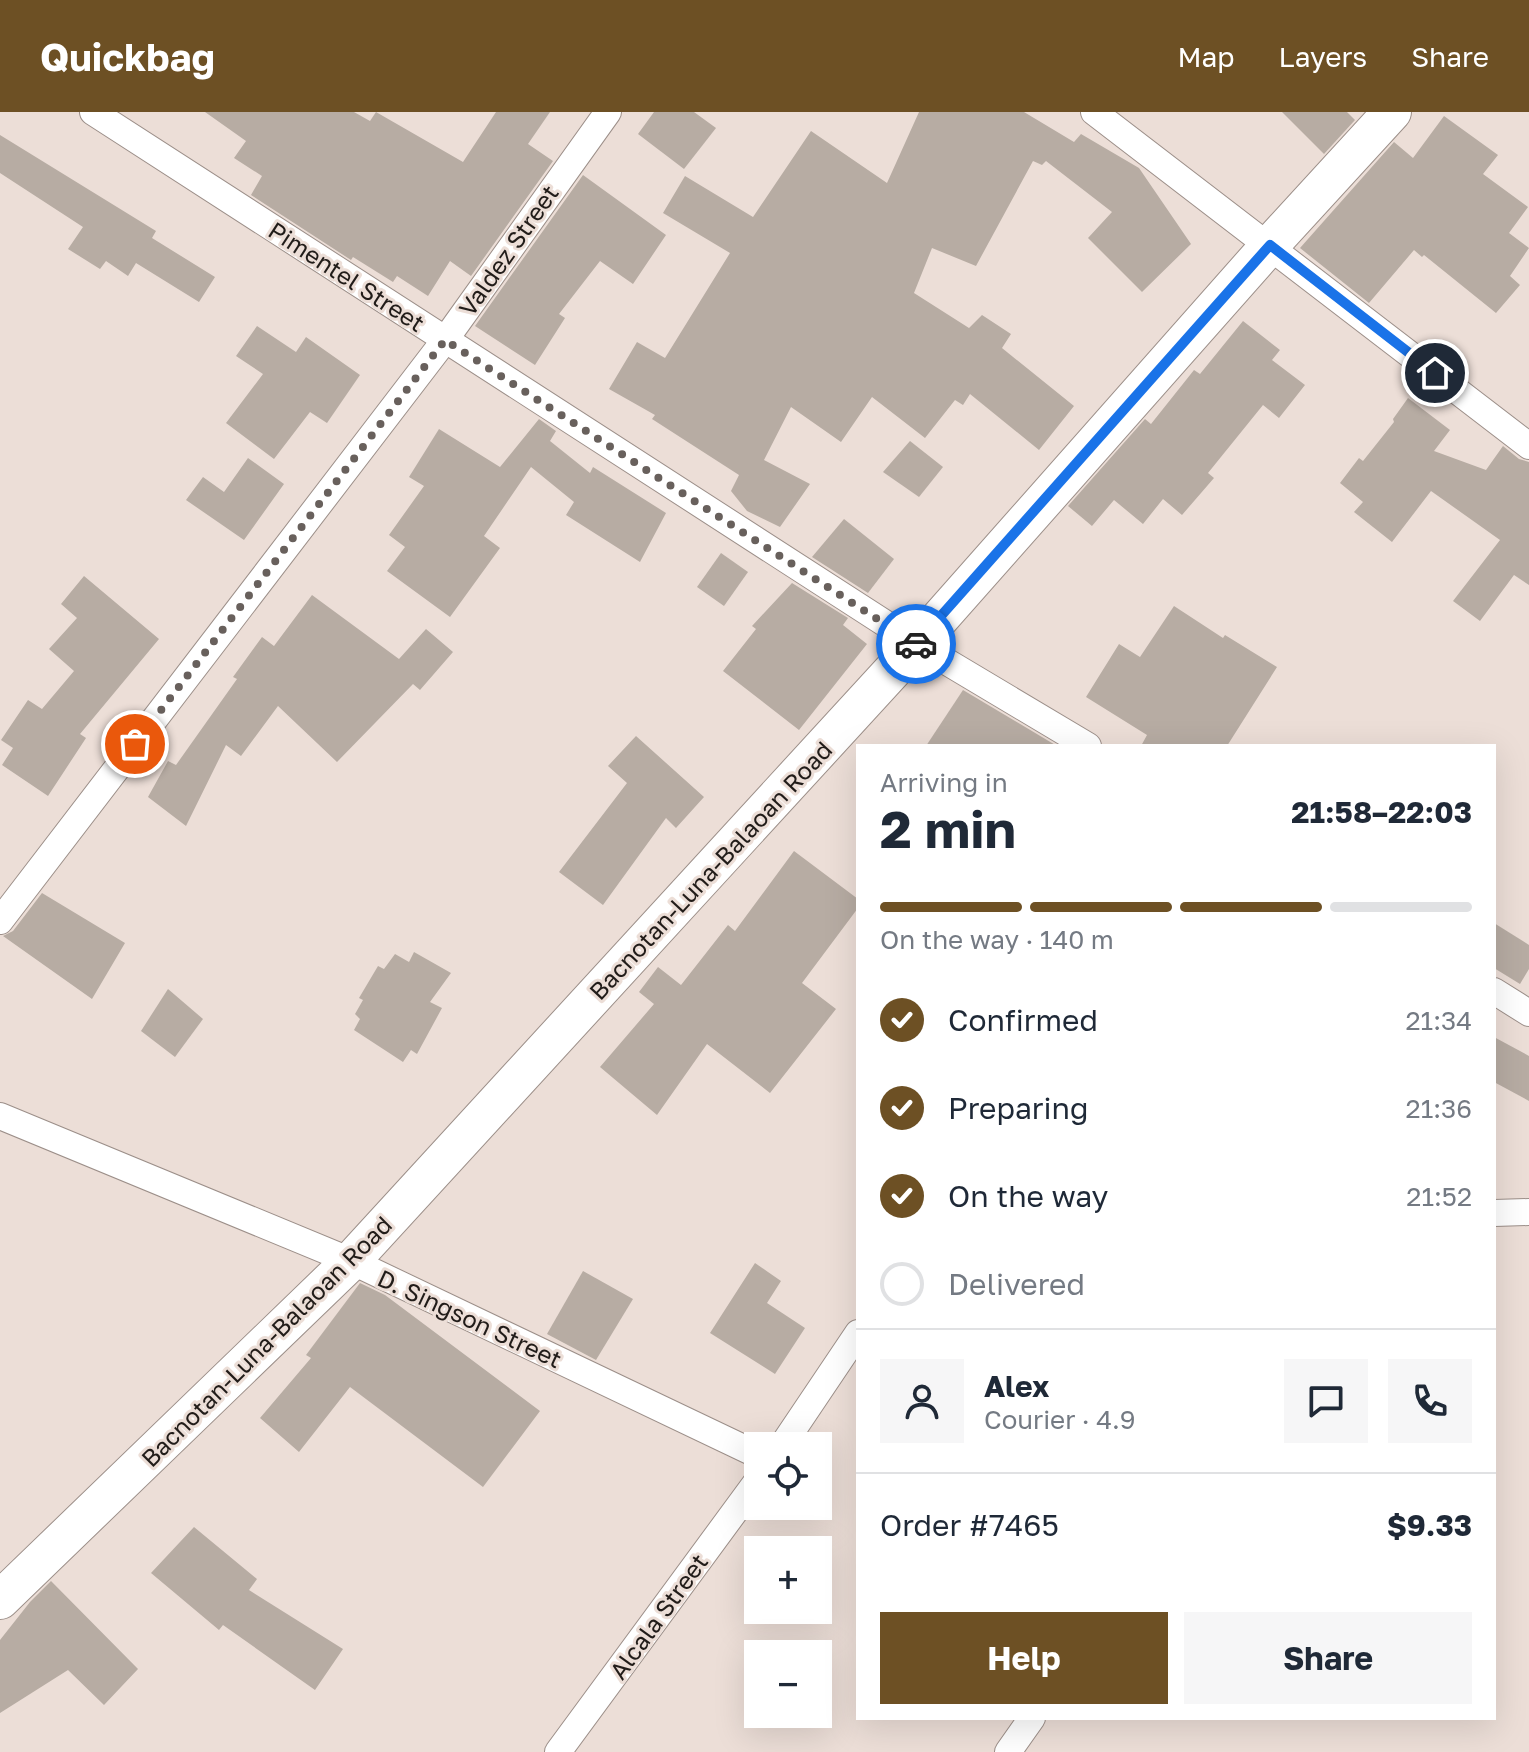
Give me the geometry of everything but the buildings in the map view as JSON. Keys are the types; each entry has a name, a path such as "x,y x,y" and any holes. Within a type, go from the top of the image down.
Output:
{"main road":[{"name":"Bacnotan-Luna-Balaoan Road","path":"0,1600 351,1261 917,644 1270,245 1392,112"}],"street":[{"name":"Pimentel Street","path":"93,112 917,644 1085,744"},
{"name":"Valdez Street","path":"0,921 445,340 608,112"},
{"path":"1094,112 1529,446"},
{"path":"1496,992 1529,1013"},
{"name":"D. Singson Street","path":"0,1116 351,1261 744,1448"},
{"path":"1496,1213 1529,1212"},
{"path":"791,1432 856,1336"},
{"name":"Alcala Street","path":"558,1752 744,1499"},
{"path":"1008,1752 1031,1720"}],"way so far":[{"path":"135,744 445,340 916,644"}],"route":[{"path":"916,644 1270,245 1435,373"}]}
